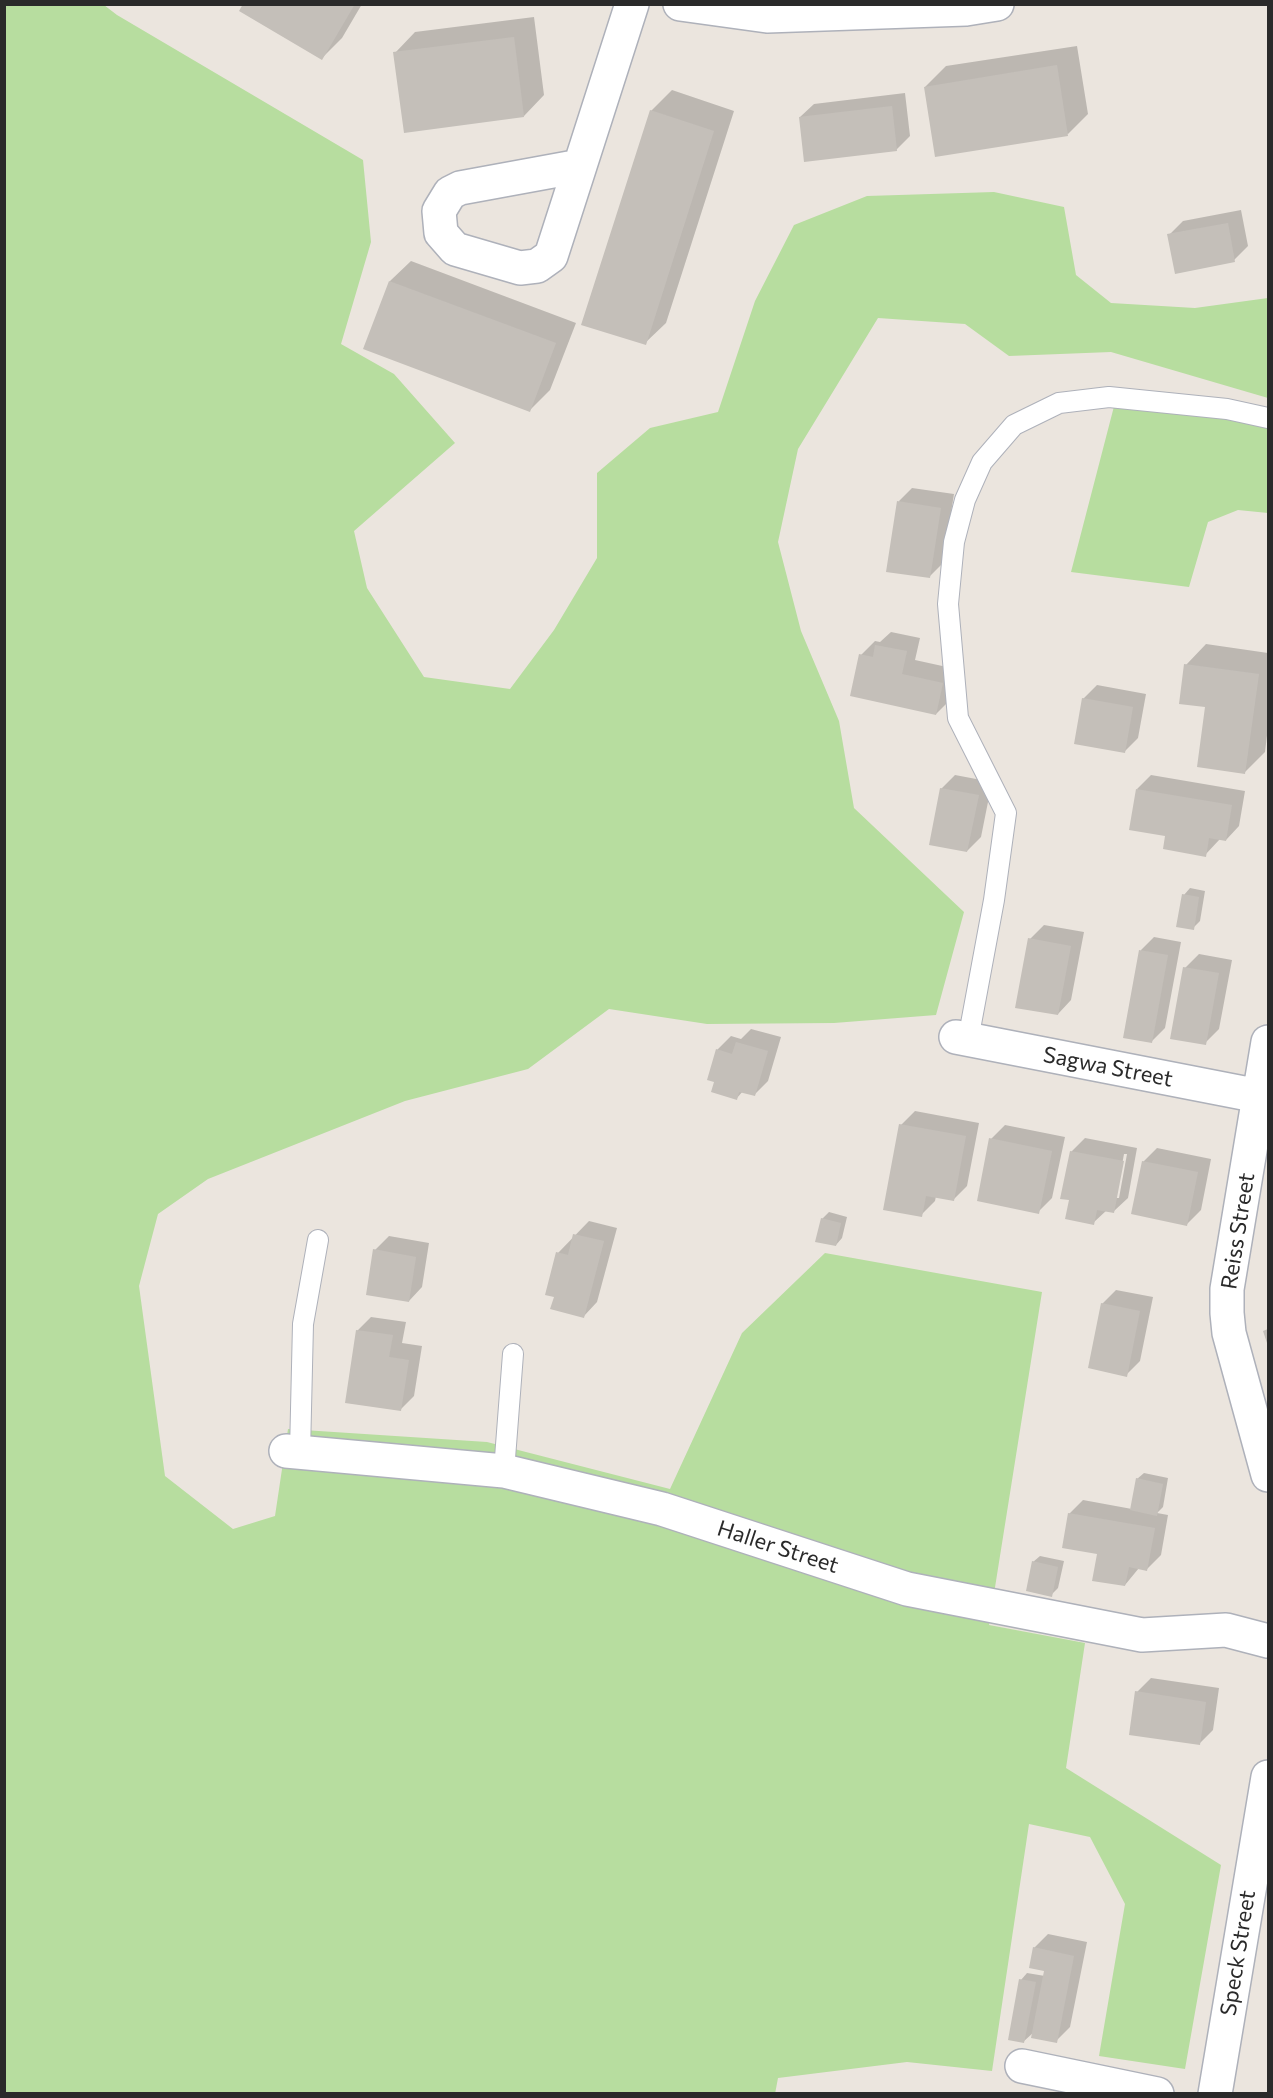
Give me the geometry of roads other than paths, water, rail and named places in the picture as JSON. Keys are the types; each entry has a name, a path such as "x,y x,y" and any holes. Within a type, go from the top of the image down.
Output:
{"street":[{"path":"580,166 632,4"},
{"path":"698,6 767,16 966,9 997,4"},
{"name":"Sagwa Street","path":"962,1038 1259,1096"},
{"name":"Reiss Street","path":"1269,1042 1227,1288 1229,1333 1269,1475"},
{"name":"Haller Street","path":"293,1452 504,1471 662,1509 907,1589 1142,1635 1226,1630 1269,1641"},
{"name":"Speck Street","path":"1215,2094 1269,1777"},
{"path":"1022,2067 1157,2094"}],"lane":[{"path":"962,1038 994,900 1006,813 958,718 948,604 954,543 965,500 982,462 1014,424 1059,403 1109,397 1227,409 1269,418"},
{"path":"293,1452 303,1324 318,1240"},
{"path":"504,1471 513,1354"}]}
